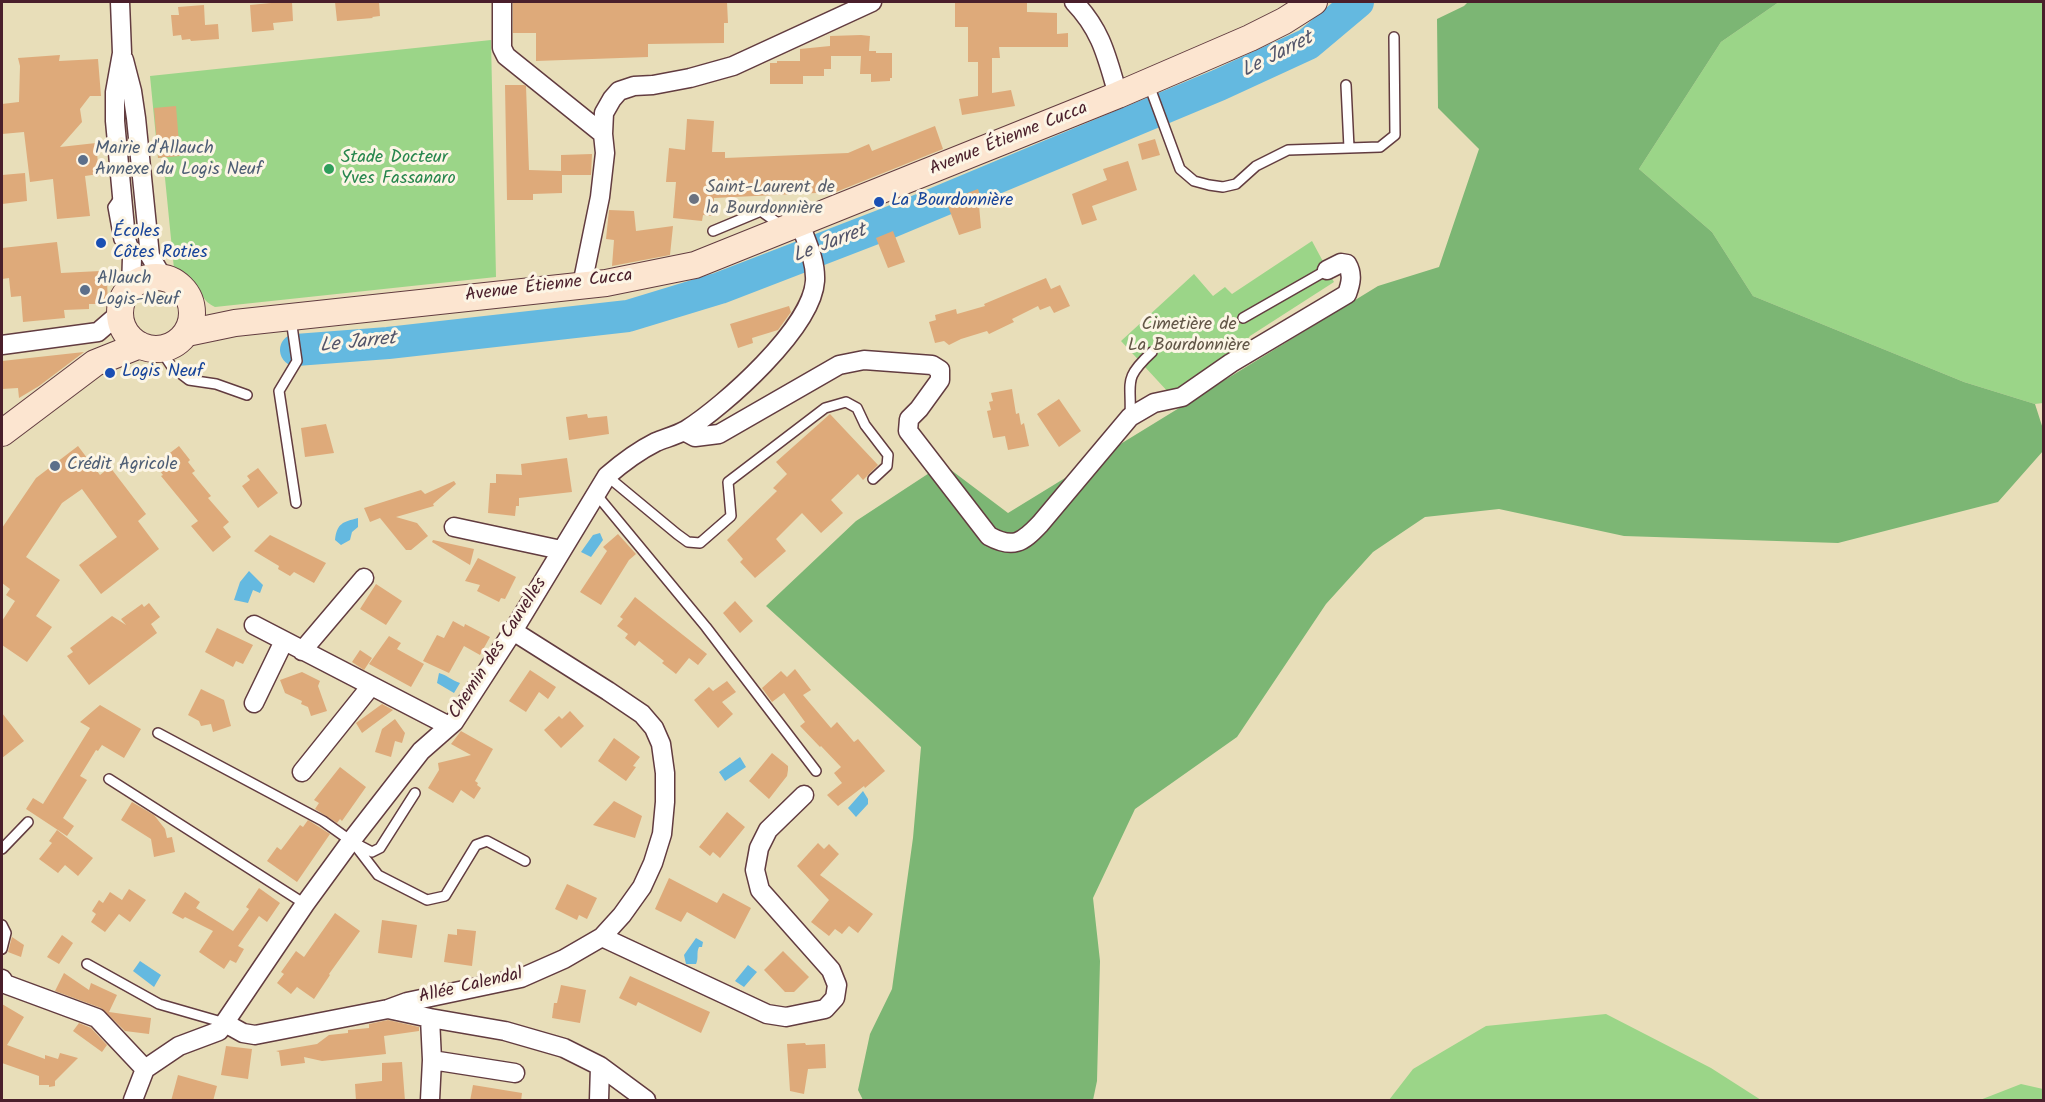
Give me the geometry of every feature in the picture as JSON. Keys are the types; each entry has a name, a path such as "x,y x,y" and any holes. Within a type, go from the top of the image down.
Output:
{"main road":[{"name":"Avenue Étienne Cucca","path":"187,333 235,323 292,327 606,283 695,265 797,231 1118,95 1151,91 1284,21 1314,2"},
{"path":"2,433 95,363 150,347 172,346 187,333 191,322 192,311 183,289 163,278 140,281 131,288 125,295 121,318 95,363"},
{"path":"189,299 212,317 235,323"},
{"path":"121,318 132,340 150,347"}],"street":[{"path":"120,2 122,53 115,92 115,121 128,245 132,258 131,288"},
{"path":"502,2 502,48 506,56 603,134"},
{"path":"582,285 600,197 605,153 604,113 619,91 634,86 653,86 690,78 733,66 872,2"},
{"path":"1074,2 1089,18 1102,41 1118,95"},
{"path":"122,53 136,118 150,256 163,278"},
{"path":"115,121 136,118"},
{"name":"Chemin des Cauvelles","path":"145,1069 179,1046 219,1031 305,904 351,841 421,751 454,722 513,631 607,476 622,463 654,444 684,431 721,405 782,344 804,315 815,282 814,262 797,231"},
{"path":"684,431 695,437 718,434 839,365 864,360 932,365 940,370 940,380 919,410 909,419 908,431 989,536 1011,544 1025,540 1040,524 1130,417 1154,403 1182,397 1231,363 1347,294 1351,272 1347,264 1341,263 1327,270"},
{"path":"2,345 98,332 121,318"},
{"path":"454,527 561,550"},
{"path":"302,651 364,578"},
{"path":"254,625 449,726"},
{"name":"Allée Calendal","path":"225,1023 243,1033 255,1035 388,1009 407,1002 521,978 564,959 602,937 622,915 642,887 662,834 665,783 662,744 654,728 642,714 513,631"},
{"path":"254,703 285,641"},
{"path":"302,772 371,686"},
{"path":"602,937 767,1014 786,1017 825,1009 835,998 837,985 831,970 760,890 755,870 759,848 768,831 804,795"},
{"path":"2,980 5,984 97,1018 145,1069 133,1101"},
{"path":"388,1009 506,1031 564,1048 600,1065 645,1101"},
{"path":"430,1018 432,1060 430,1101"},
{"path":"432,1060 515,1073"},
{"path":"598,1101 600,1065"}],"lane":[{"path":"1151,91 1180,169 1194,181 1223,187 1236,184 1256,166 1288,150 1380,147 1395,135 1394,37"},
{"path":"1346,85 1348,148"},
{"path":"713,231 762,211 797,231"},
{"path":"1244,318 1327,270"},
{"path":"292,327 297,361 279,391 296,503"},
{"path":"150,347 189,380 216,384 247,395"},
{"path":"1130,417 1129,380 1139,364 1152,352"},
{"path":"607,476 688,542 700,543 731,516 728,482 825,408 846,402 857,408 865,424 888,455 887,466 873,479"},
{"path":"596,494 706,627 816,771"},
{"path":"158,733 323,820 351,841 372,852 380,848 416,793"},
{"path":"109,779 305,904"},
{"path":"2,849 28,822"},
{"path":"351,841 378,875 427,900 445,896 476,845 487,841 525,861"},
{"path":"2,925 6,933 2,942"},
{"path":"87,964 159,1004 225,1023"}],"green space":[{"path":"1468,2 1779,2 1721,42 1639,169 1712,232 1753,296 1964,382 2035,404 2043,429 2043,451 1998,502 1838,543 1624,536 1499,509 1425,517 1373,552 1326,604 1237,737 1135,809 1093,898 1100,961 1097,1081 1093,1100 863,1100 858,1090 870,1034 892,989 913,838 921,747 766,606 856,521 943,464 1008,513 1378,286 1439,267 1479,149 1438,108 1437,19"},
{"path":"1779,2 2043,2 2043,403 2035,404 1964,382 1753,296 1712,232 1639,169 1721,42"},
{"name":"Stade Docteur Yves Fassanaro","path":"491,40 496,277 215,307 205,300 191,280 174,269 163,158 158,158 150,76"},
{"name":"Cimetière de La Bourdonnière","path":"1312,241 1334,282 1250,336 1237,354 1179,393 1169,393 1121,341 1194,274 1213,296 1225,287 1232,294"},
{"path":"1606,1014 1711,1068 1761,1100 1389,1100 1413,1069 1486,1026"},
{"path":"2021,1084 2043,1089 2043,1100 1980,1100"}],"water":[{"path":"358,518 358,527 352,532 350,540 341,545 335,540 339,527 345,522"},
{"path":"600,533 603,540 591,557 581,552 593,535"},
{"path":"249,571 263,585 260,593 253,590 248,603 234,600 240,582"},
{"path":"439,673 460,683 454,693 437,683"},
{"path":"740,757 746,767 725,781 719,772"},
{"path":"863,791 868,804 856,817 848,808"},
{"path":"696,938 703,942 702,947 698,949 697,962 686,964 684,955"},
{"path":"140,961 161,975 154,987 133,971"},
{"path":"748,965 757,972 744,987 735,981"}],"building":[{"path":"292,2 293,21 273,23 274,30 252,32 250,5"},
{"path":"335,2 379,2 380,16 337,21"},
{"path":"513,2 727,2 728,23 724,23 724,43 648,44 648,57 536,61 536,33 513,33"},
{"path":"955,2 1027,2 1027,12 1057,13 1057,34 1068,33 1068,47 999,47 1000,58 992,58 992,93 1011,90 1015,106 962,115 959,99 978,96 978,62 968,62 968,27 955,27"},
{"path":"204,5 205,25 218,24 219,39 191,41 190,39 182,40 181,35 173,36 171,15 179,15 178,7"},
{"path":"830,36 870,36 869,51 892,53 890,81 871,82 871,74 860,74 861,56 831,56 831,69 824,69 824,76 803,76 803,84 770,84 770,63 800,61 800,49 830,46"},
{"path":"60,55 59,61 98,59 101,96 90,96 80,109 82,122 60,147 96,143 99,174 85,176 90,216 57,219 53,179 30,182 24,132 2,134 2,104 19,102 20,66 18,58"},
{"path":"505,85 526,86 529,170 561,171 561,155 592,154 591,175 562,175 562,193 533,194 533,200 507,200"},
{"path":"176,106 180,156 158,158 154,108"},
{"path":"687,119 714,121 712,152 725,152 725,158 848,153 869,144 872,151 935,126 943,149 836,192 714,198 713,216 703,215 702,221 673,218 676,182 666,182 669,148 685,150"},
{"path":"1155,139 1160,155 1142,160 1138,144"},
{"path":"1128,161 1137,190 1092,206 1097,220 1082,225 1072,194 1107,180 1103,169"},
{"path":"25,173 27,201 2,204 2,175"},
{"path":"978,189 983,204 979,205 981,228 959,235 946,201"},
{"path":"609,210 634,211 636,231 673,226 670,255 612,266 614,240 606,239"},
{"path":"893,231 905,262 888,268 876,238"},
{"path":"57,242 61,273 100,271 101,281 107,281 108,304 89,304 89,309 64,310 65,318 23,322 21,296 11,297 9,278 2,279 2,248"},
{"path":"1046,278 1051,289 1060,285 1070,306 1054,313 1050,306 1040,310 1038,306 1012,319 1014,322 989,334 987,331 949,345 944,341 935,343 929,322 936,320 935,315 956,309 957,314 985,306 984,304"},
{"path":"789,306 791,312 778,330 752,338 753,343 738,348 730,324"},
{"path":"84,352 19,398 18,388 2,389 2,361"},
{"path":"1012,389 1016,414 1019,413 1021,425 1024,423 1029,446 1008,450 1005,436 993,438 987,411 991,410 989,402 993,401 991,393"},
{"path":"1059,399 1081,431 1059,447 1037,414"},
{"path":"587,414 588,418 607,416 609,434 569,440 566,417"},
{"path":"830,414 878,465 863,480 858,474 831,500 843,513 821,533 802,513 776,539 786,551 755,578 740,562 743,559 727,540 777,491 773,488 787,474 776,462"},
{"path":"326,424 334,453 305,457 301,428"},
{"path":"78,446 100,475 110,467 146,514 138,521 159,549 101,594 79,565 117,537 82,489 62,503 26,557 60,580 36,616 52,627 27,662 2,645 2,621 15,601 6,595 10,589 2,583 2,528 36,478"},
{"path":"179,446 190,460 188,462 195,471 192,473 211,496 208,498 229,522 223,527 231,537 213,552 191,526 198,521 161,476 163,475 160,471 167,465 162,459"},
{"path":"567,458 572,492 519,498 515,516 488,513 490,483 496,483 496,474 522,475 521,464"},
{"path":"258,468 278,493 258,508 242,486 250,480 247,476"},
{"path":"454,481 456,484 433,504 434,506 396,517 417,523 428,536 411,550 406,550 380,518 370,522 364,508 421,490 425,494"},
{"path":"618,534 636,554 629,560 601,605 580,592 607,551 603,547"},
{"path":"270,535 326,563 314,583 294,572 290,576 278,569 279,566 254,551"},
{"path":"433,540 474,549 470,565 432,542"},
{"path":"478,558 516,577 505,599 501,598 499,602 477,591 480,585 465,581"},
{"path":"376,584 402,601 386,625 360,609"},
{"path":"635,597 707,654 698,665 689,658 676,674 639,641 635,646 625,638 628,634 617,626 623,619 620,617"},
{"path":"735,601 753,621 740,633 723,613"},
{"path":"149,603 160,617 151,624 157,633 89,685 67,656 73,652 70,648 112,616 126,625 121,619 142,604 144,607"},
{"path":"453,621 464,627 465,624 490,637 480,655 464,646 449,673 423,661 437,635 444,638"},
{"path":"217,628 253,645 243,664 236,661 233,667 205,652"},
{"path":"389,636 401,643 397,649 424,664 411,687 369,664"},
{"path":"360,650 372,658 364,670 352,662"},
{"path":"795,669 811,690 803,695 831,728 837,722 854,742 858,739 885,771 838,806 827,795 842,783 834,773 841,767 800,726 805,722 784,693 772,702 762,688 781,671 787,677"},
{"path":"530,670 556,687 548,699 539,692 526,712 509,701"},
{"path":"302,672 320,681 318,686 327,711 311,716 308,707 301,704 302,701 285,693 280,680"},
{"path":"727,681 736,692 722,702 733,714 718,728 694,700 709,687 713,691"},
{"path":"201,689 224,700 231,726 213,732 211,724 201,726 199,721 188,715"},
{"path":"382,704 393,710 362,733 356,723"},
{"path":"100,705 141,729 124,758 102,745 98,751 96,750 80,776 87,780 63,818 74,826 67,836 26,809 33,798 43,804 90,728 80,722"},
{"path":"570,711 584,726 561,748 544,730 559,716 562,719"},
{"path":"2,713 24,741 2,758"},
{"path":"395,719 405,733 402,743 395,741 391,757 375,752 382,729"},
{"path":"461,731 493,749 475,781 481,788 474,799 461,790 453,803 428,788 439,770 438,763 471,755 451,744"},
{"path":"614,738 640,757 626,781 598,761"},
{"path":"772,753 788,766 788,770 787,776 769,799 749,781"},
{"path":"340,767 366,787 342,821 340,819 337,823 315,809 319,803 314,800"},
{"path":"614,801 642,816 635,838 593,825"},
{"path":"132,802 154,815 165,829 167,838 172,837 175,852 154,857 151,839 121,820"},
{"path":"727,812 745,827 720,858 713,852 710,856 699,847"},
{"path":"308,820 330,834 297,882 267,861 277,847 281,850 300,825 303,827"},
{"path":"57,830 93,858 78,876 65,865 58,873 39,859 52,843 49,841"},
{"path":"818,843 824,849 829,844 839,854 820,875 873,914 858,933 849,926 842,934 835,929 829,936 811,922 829,900 797,866"},
{"path":"669,878 717,903 723,893 751,908 735,939 687,912 681,922 655,909"},
{"path":"567,884 597,898 587,919 579,915 577,920 555,909"},
{"path":"259,888 280,903 267,922 259,916 238,946 244,949 236,963 230,960 224,969 199,952 213,931 172,913 185,892 200,902 196,908 233,931 249,909 246,907"},
{"path":"129,889 146,900 130,922 119,914 105,932 91,922 96,914 92,911 99,900 103,903 110,892 122,900"},
{"path":"335,913 360,931 314,999 297,987 291,994 277,983 284,974 281,972 296,951 304,957"},
{"path":"382,920 417,925 412,958 378,953"},
{"path":"457,929 476,931 472,966 444,962 448,934 457,935"},
{"path":"62,935 73,943 59,964 47,957"},
{"path":"12,937 24,945 21,957 8,952"},
{"path":"783,951 809,977 794,992 785,992 764,970"},
{"path":"64,973 89,990 91,983 117,995 109,1012 151,1018 149,1034 125,1031 101,1008 55,991"},
{"path":"630,976 710,1012 701,1033 638,1002 636,1006 619,998"},
{"path":"561,985 586,990 580,1023 552,1018 554,1003 557,1003"},
{"path":"2,1004 24,1017 7,1045 45,1059 45,1055 58,1059 60,1053 78,1058 55,1081 55,1086 39,1085 39,1076 2,1063"},
{"path":"388,1020 419,1027 419,1031 384,1036 386,1054 322,1061 304,1057 305,1063 281,1066 279,1052 276,1051 317,1044 329,1035 369,1028 369,1024"},
{"path":"79,1023 91,1028 107,1045 102,1052 73,1031"},
{"path":"805,1043 806,1045 825,1044 826,1068 808,1069 804,1094 790,1091 787,1044"},
{"path":"226,1046 252,1049 248,1079 221,1075"},
{"path":"402,1062 405,1101 356,1101 355,1084 382,1081 382,1063"},
{"path":"178,1075 217,1086 213,1101 171,1101"},
{"path":"473,1085 522,1093 521,1101 470,1101"}],"waterway":[{"name":"Le Jarret","path":"296,350 388,343 628,316 720,288 886,224 1219,85 1308,44 1358,2"}],"place":[{"name":"Mairie d'Allauch Annexe du Logis Neuf","path":"83,160"},
{"name":"Stade Docteur Yves Fassanaro","path":"329,169"},
{"name":"Saint-Laurent de la Bourdonnière","path":"694,199"},
{"name":"La Bourdonnière","path":"879,202"},
{"name":"Écoles Côtes Roties","path":"101,243"},
{"name":"Allauch Logis-Neuf","path":"85,290"},
{"name":"Logis Neuf","path":"110,373"},
{"name":"Crédit Agricole","path":"55,466"}]}
